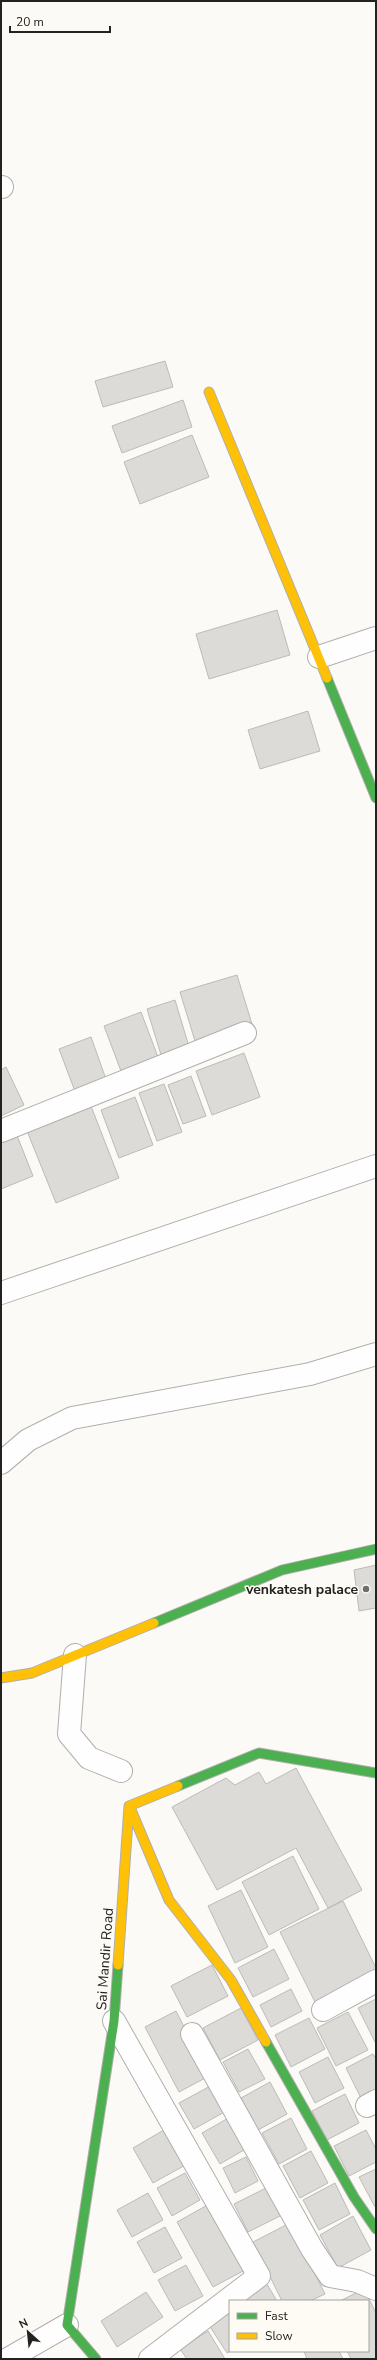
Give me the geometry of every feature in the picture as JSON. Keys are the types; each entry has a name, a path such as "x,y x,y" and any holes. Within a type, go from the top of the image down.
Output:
{"street":[{"path":"209,392 376,798"},
{"path":"318,657 376,638"},
{"path":"1,1131 245,1033"},
{"path":"1,1293 376,1166"},
{"path":"1,1464 28,1440 72,1418 310,1374 376,1354"},
{"path":"1,1678 32,1673 282,1570 376,1548"},
{"path":"75,1655 69,1734 88,1758 121,1771"},
{"path":"376,1774 259,1753 129,1806 169,1900 230,1980 354,2198 376,2228"},
{"name":"Sai Mandir Road","path":"67,2325 114,2020 129,1806"},
{"path":"323,2010 376,1981"},
{"path":"114,2020 259,2276 150,2359"},
{"path":"192,2034 312,2249 330,2276 357,2281 376,2289"},
{"path":"8,2359 67,2325 96,2359"}],"building":[{"path":"165,361 173,387 103,407 95,381"},
{"path":"183,400 192,427 122,453 112,426"},
{"path":"192,435 209,477 140,504 124,462"},
{"path":"277,610 290,655 209,679 196,634"},
{"path":"308,711 320,751 260,769 248,730"},
{"path":"237,975 252,1024 195,1041 180,992"},
{"path":"175,1000 190,1050 162,1058 147,1009"},
{"path":"141,1012 161,1065 124,1079 104,1026"},
{"path":"91,1037 107,1082 76,1094 59,1049"},
{"path":"244,1053 260,1097 212,1115 196,1071"},
{"path":"6,1067 24,1105 1,1116 1,1070"},
{"path":"191,1076 206,1116 183,1124 168,1085"},
{"path":"164,1084 182,1132 157,1141 139,1093"},
{"path":"135,1097 153,1145 119,1158 101,1110"},
{"path":"89,1101 119,1178 56,1203 25,1126"},
{"path":"16,1133 33,1176 1,1189 1,1139"},
{"name":"venkatesh palace","path":"376,1565 376,1608 359,1611 354,1570"},
{"path":"296,1768 362,1890 328,1908 296,1848 217,1890 172,1807 226,1778 235,1785 259,1772 266,1784"},
{"path":"293,1856 319,1909 269,1935 242,1882"},
{"path":"241,1890 268,1947 235,1963 208,1906"},
{"path":"343,1901 376,1968 376,1973 315,2002 280,1932"},
{"path":"274,1949 289,1979 253,1997 238,1968"},
{"path":"212,1965 228,1996 187,2017 171,1986"},
{"path":"291,1989 302,2011 271,2027 260,2005"},
{"path":"376,1999 376,2044 358,2008"},
{"path":"241,2008 258,2040 220,2060 203,2028"},
{"path":"176,2011 209,2076 179,2092 145,2027"},
{"path":"348,2012 368,2050 336,2066 317,2028"},
{"path":"309,2018 325,2049 291,2067 275,2035"},
{"path":"248,2049 265,2079 239,2092 223,2062"},
{"path":"373,2054 376,2059 376,2093 362,2100 346,2068"},
{"path":"328,2057 344,2088 315,2103 299,2072"},
{"path":"270,2082 287,2114 258,2130 241,2098"},
{"path":"214,2084 228,2110 194,2129 179,2103"},
{"path":"345,2094 359,2123 327,2140 312,2111"},
{"path":"232,2116 249,2147 220,2164 202,2133"},
{"path":"291,2118 307,2149 279,2164 262,2133"},
{"path":"169,2127 189,2163 153,2183 133,2148"},
{"path":"366,2130 376,2149 376,2162 349,2176 334,2146"},
{"path":"311,2151 328,2183 300,2198 283,2166"},
{"path":"246,2157 258,2181 235,2193 223,2168"},
{"path":"376,2169 376,2207 375,2207 359,2177"},
{"path":"185,2173 200,2200 172,2216 157,2188"},
{"path":"335,2183 350,2214 319,2230 303,2200"},
{"path":"268,2187 282,2215 248,2232 234,2204"},
{"path":"148,2193 163,2220 132,2237 117,2210"},
{"path":"211,2203 247,2269 213,2287 177,2222"},
{"path":"353,2216 371,2250 338,2268 320,2235"},
{"path":"290,2223 325,2294 312,2300 282,2300 253,2242"},
{"path":"165,2227 182,2258 154,2273 137,2242"},
{"path":"186,2265 203,2296 175,2311 158,2280"},
{"path":"265,2281 276,2300 241,2300"},
{"path":"364,2289 376,2313 376,2359 351,2359 348,2352 369,2352 369,2300 342,2300"},
{"path":"146,2292 163,2317 117,2347 101,2321"},
{"path":"229,2308 229,2352 227,2353 207,2322"},
{"path":"208,2331 225,2359 187,2359 180,2349"},
{"path":"304,2352 340,2352 343,2359 307,2359"}],"traffic: fast":[{"path":"327,678 376,798"},
{"path":"154,1623 282,1570 376,1549"},
{"path":"178,1786 259,1753 376,1773"},
{"path":"96,2359 67,2325 114,2021 118,1965"},
{"path":"266,2042 354,2197 376,2229"}],"traffic: slow":[{"path":"209,392 327,678"},
{"path":"1,1678 32,1673 154,1623"},
{"path":"118,1965 129,1806 178,1786"},
{"path":"131,1810 169,1900 231,1980 266,2042"}],"place":[{"name":"venkatesh palace","path":"366,1589"}]}
